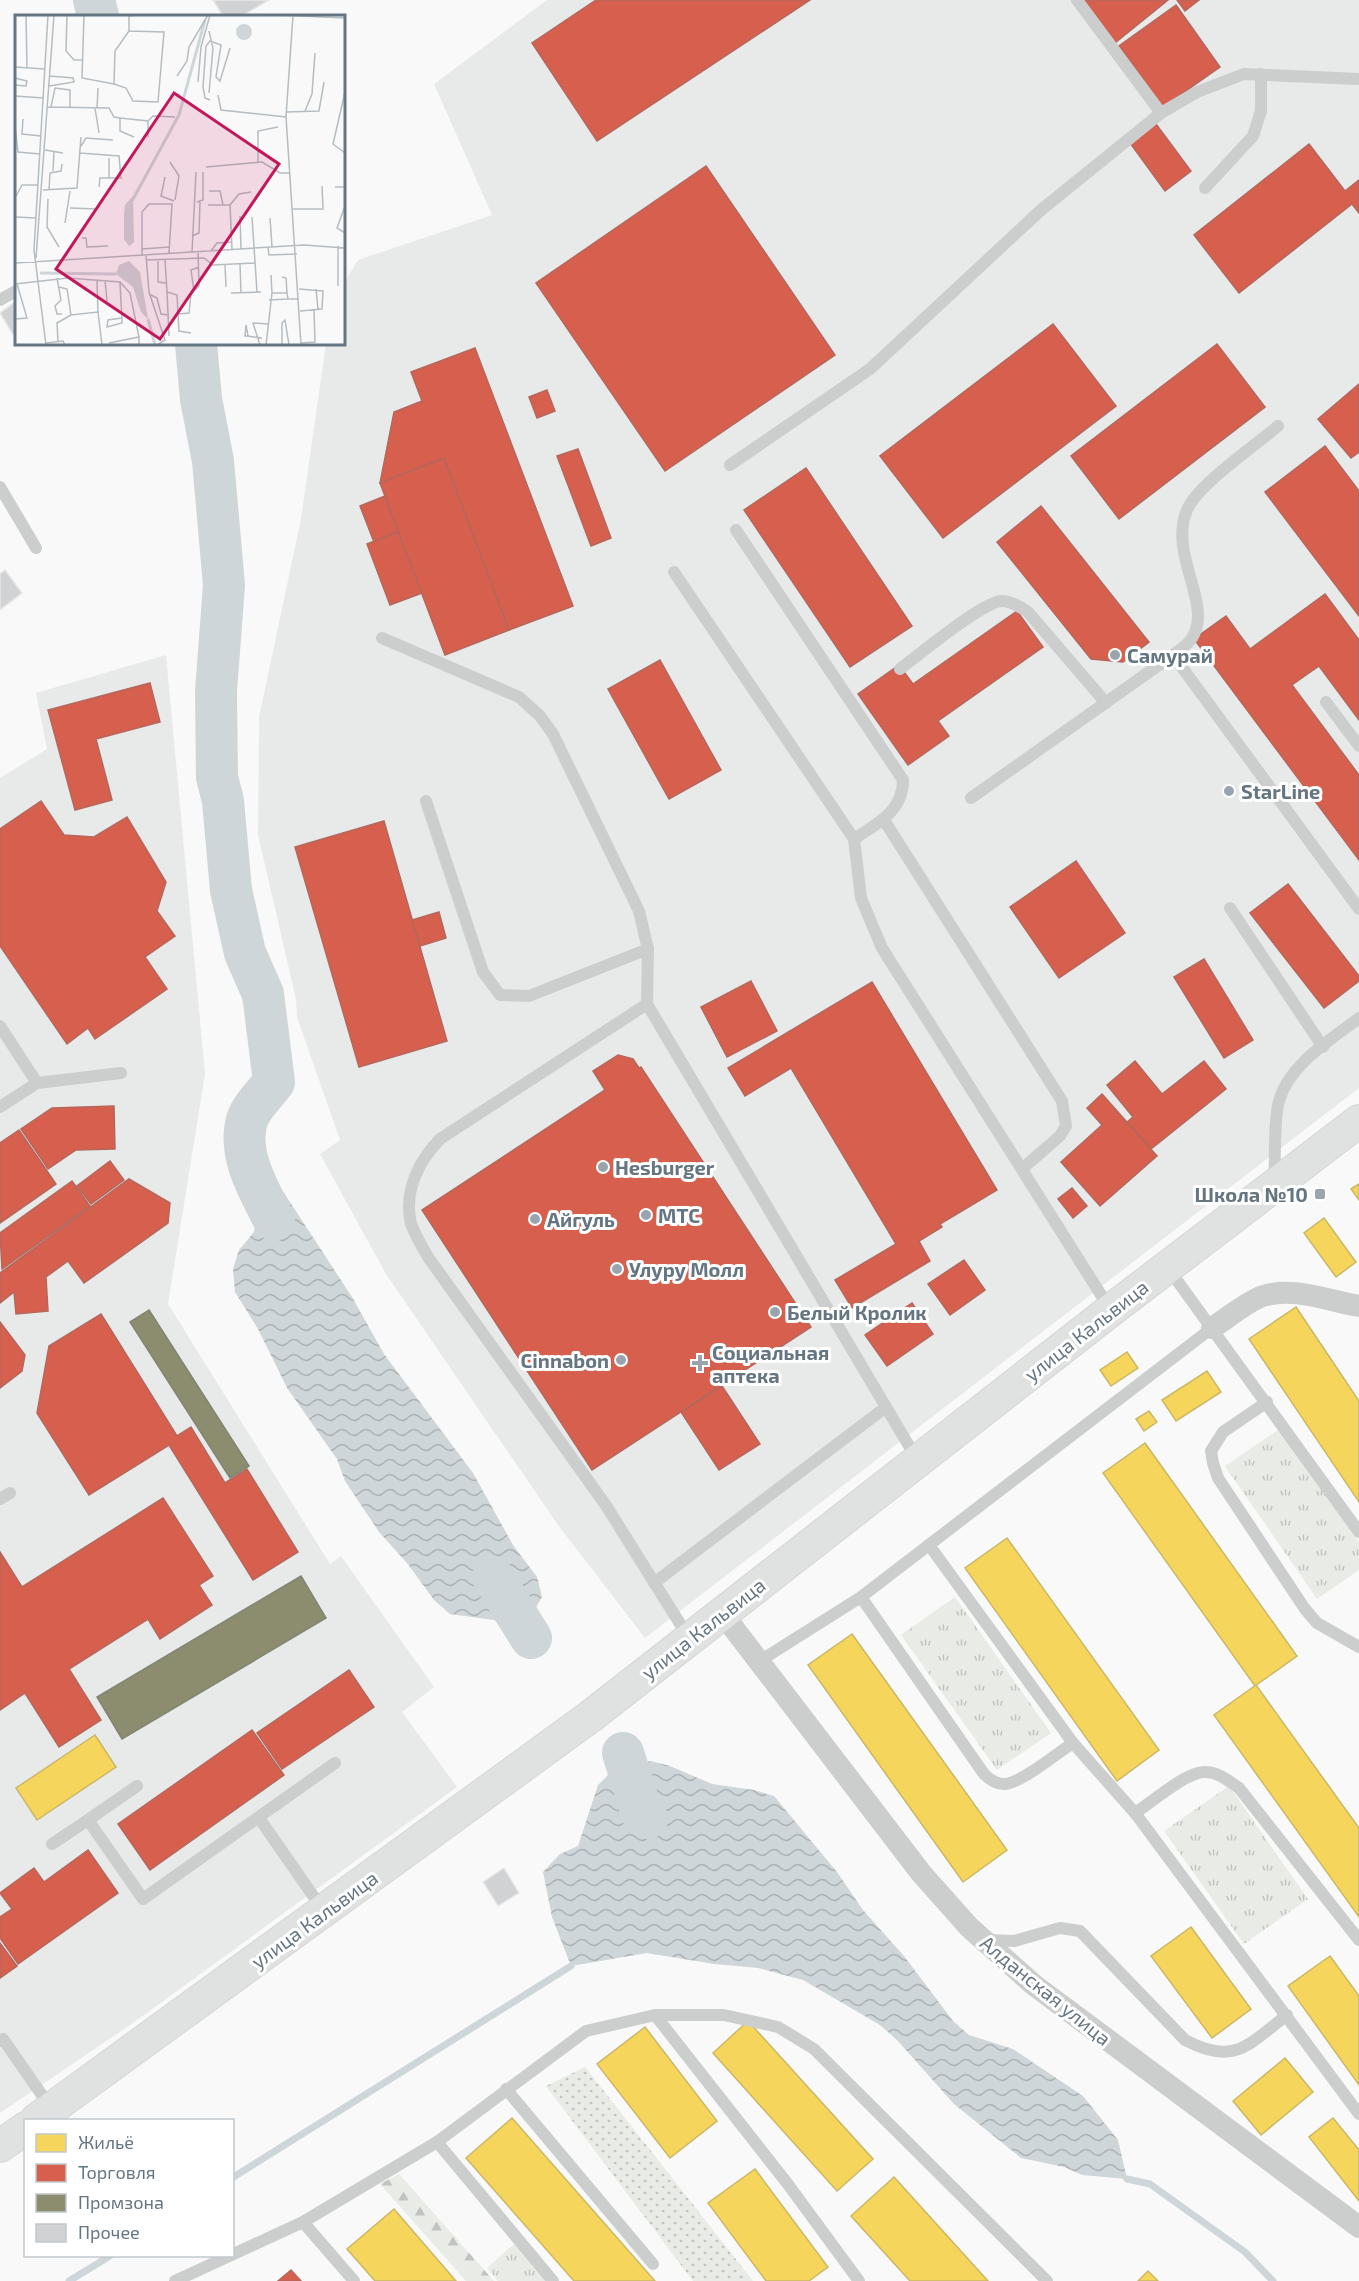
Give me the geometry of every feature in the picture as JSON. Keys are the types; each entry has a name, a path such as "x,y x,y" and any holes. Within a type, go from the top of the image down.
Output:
{"street":[{"name":"улица Кальвица","path":"44,2115 591,1716 1111,1310 1359,1121"},
{"path":"1212,1328 1261,1296 1277,1293 1298,1293 1359,1306"},
{"name":"Алданская улица","path":"722,1612 921,1873 983,1939 1034,1985 1359,2227"},
{"path":"0,2146 24,2129"}],"lane":[{"path":"1077,0 1161,114"},
{"path":"730,465 870,369 1041,210 1161,114 1197,92 1244,74 1359,79"},
{"path":"1205,188 1253,136 1261,111 1261,74"},
{"path":"0,300 15,292"},
{"path":"971,798 1189,643 1196,630 1197,614 1182,550 1182,531 1187,509 1197,494 1278,426"},
{"path":"0,487 36,548"},
{"path":"736,530 903,780 903,793 898,806 884,820 854,839"},
{"path":"674,572 854,839 861,898 882,948 1111,1310"},
{"path":"900,669 980,609 1000,601 1014,604 1028,612 1106,703"},
{"path":"382,638 519,697 540,716 553,734 639,911 648,949 647,1004 919,1462"},
{"path":"1173,655 1359,909"},
{"path":"1326,702 1359,746"},
{"path":"426,801 483,972 500,995 529,996 648,949"},
{"path":"884,820 1062,1101 1066,1126 1060,1136 1023,1168"},
{"path":"1230,908 1323,1047"},
{"path":"647,1004 440,1139 423,1157 411,1187 410,1220 428,1257 605,1504 689,1638"},
{"path":"1274,1186 1279,1101 1288,1081 1303,1062 1359,1018"},
{"path":"0,1026 37,1083"},
{"path":"0,1107 37,1083 121,1073"},
{"path":"1167,1267 1359,1532"},
{"path":"758,1662 861,1597 1212,1328"},
{"path":"1267,1402 1223,1432 1215,1441 1211,1451 1218,1478 1317,1623 1359,1647"},
{"path":"654,1582 886,1407"},
{"path":"929,1545 1073,1743 1136,1813 1359,2114"},
{"path":"861,1597 990,1780 1003,1785 1015,1782 1073,1743"},
{"path":"87,1820 143,1899 335,1763"},
{"path":"1136,1813 1192,1774 1205,1772 1224,1777 1239,1788 1359,1941"},
{"path":"52,1844 137,1786"},
{"path":"259,1818 324,1912"},
{"path":"983,1939 1014,1941 1060,1928 1080,1931 1185,2040 1206,2051 1224,2053 1243,2048 1287,2015"},
{"path":"655,2015 787,2183 859,2281"},
{"path":"234,2254 303,2222 437,2142 586,2031 655,2015 735,2017 778,2027 814,2049 1047,2281"},
{"path":"0,2041 3,2039 44,2115"},
{"path":"506,2089 653,2264"},
{"path":"437,2142 553,2281"},
{"path":"303,2222 354,2281"},
{"path":"175,2281 227,2257"}],"shaded area":[{"path":"547,0 1359,0 1359,1088 645,1638 558,1525 386,1274 320,1154 340,1140 297,1017 296,999 258,835 259,717 301,519 326,345 345,345 345,281 358,260 492,215 434,84"},
{"path":"166,655 205,1074 168,1304 330,1564 341,1556 434,1687 402,1712 457,1787 133,2023 0,2113 0,778 47,749 36,693"}],"green space":[{"path":"1281,1428 1359,1542 1359,1570 1317,1599 1225,1466"},
{"path":"955,1597 1051,1733 997,1770 901,1635"},
{"path":"1229,1786 1308,1899 1244,1944 1164,1831"},
{"path":"585,2067 753,2281 693,2281 546,2086"},
{"path":"399,2174 494,2281 466,2281 380,2184"},
{"path":"514,2244 546,2281 498,2281 487,2268"}],"water":[{"path":"249,1170 269,1170 352,1297 384,1354 473,1473 513,1545 537,1577 542,1597 520,1635 494,1620 450,1614 434,1600 407,1563 379,1532 345,1481 337,1459 287,1388 258,1329 235,1292 233,1269 239,1250 254,1232 258,1210"},
{"path":"651,1761 670,1766 712,1784 754,1790 774,1796 837,1872 863,1910 904,1956 953,2021 969,2035 1013,2049 1083,2096 1118,2140 1127,2179 1082,2175 1064,2167 1021,2158 954,2104 897,2040 880,2025 803,1980 758,1968 714,1964 647,1953 571,1966 552,1917 543,1872 560,1854 578,1846 598,1785 613,1770"}],"building: Жильё":[{"path":"1359,1184 1359,1200 1351,1189"},
{"path":"1324,1218 1356,1262 1336,1277 1304,1233"},
{"path":"1296,1307 1359,1401 1359,1502 1249,1339"},
{"path":"1127,1352 1138,1368 1111,1386 1100,1370"},
{"path":"1207,1371 1221,1392 1176,1421 1162,1400"},
{"path":"1149,1411 1157,1422 1144,1431 1136,1419"},
{"path":"1145,1443 1297,1656 1255,1686 1103,1473"},
{"path":"1007,1538 1159,1750 1117,1781 965,1568"},
{"path":"852,1634 1007,1850 963,1882 808,1665"},
{"path":"1256,1685 1359,1828 1359,1917 1214,1715"},
{"path":"95,1735 116,1767 37,1820 16,1788"},
{"path":"1191,1927 1251,2009 1212,2038 1151,1956"},
{"path":"1330,1956 1359,1996 1359,2085 1288,1986"},
{"path":"748,2021 873,2159 837,2191 713,2053"},
{"path":"645,2027 717,2121 670,2158 597,2064"},
{"path":"1285,2058 1313,2092 1261,2135 1233,2101"},
{"path":"512,2118 655,2281 574,2281 466,2158"},
{"path":"1333,2118 1359,2150 1359,2201 1309,2137"},
{"path":"755,2169 828,2267 809,2281 766,2281 708,2203"},
{"path":"894,2177 988,2281 910,2281 851,2216"},
{"path":"394,2209 456,2281 375,2281 347,2249"},
{"path":"1148,2271 1158,2281 1138,2281"}],"building: Торговля":[{"path":"596,0 810,0 597,141 532,43"},
{"path":"1084,0 1168,0 1115,43"},
{"path":"1177,0 1199,0 1185,11"},
{"path":"1176,5 1220,67 1163,107 1119,46"},
{"path":"1156,124 1191,171 1165,191 1130,143"},
{"path":"1309,144 1345,191 1359,180 1359,213 1352,204 1239,293 1194,235"},
{"path":"706,166 835,355 665,471 536,283"},
{"path":"1053,324 1116,406 943,538 880,456"},
{"path":"1217,344 1265,407 1119,519 1071,456"},
{"path":"475,348 573,606 509,630 444,458 380,483 394,412 422,401 411,372"},
{"path":"1359,384 1359,452 1351,458 1318,419"},
{"path":"547,390 555,411 537,418 529,397"},
{"path":"1325,446 1359,491 1359,616 1265,492"},
{"path":"578,449 611,538 591,546 557,456"},
{"path":"444,458 509,630 445,655 380,483"},
{"path":"806,468 912,626 850,667 744,510"},
{"path":"385,496 398,532 374,542 360,506"},
{"path":"1041,506 1149,642 1123,662 1091,659 997,542"},
{"path":"398,532 422,593 390,605 367,544"},
{"path":"1325,594 1359,640 1359,720 1319,666 1292,685 1359,775 1359,860 1194,639 1226,616 1250,649"},
{"path":"1017,611 1043,647 938,721 949,736 908,765 858,694 899,665 913,684"},
{"path":"660,660 721,770 669,799 608,689"},
{"path":"150,683 160,722 96,739 112,800 75,810 48,710"},
{"path":"41,801 64,835 94,837 127,817 166,882 157,911 175,936 145,957 167,989 95,1039 88,1028 67,1044 0,946 0,829"},
{"path":"384,821 447,1041 359,1067 295,847"},
{"path":"1076,861 1125,933 1059,978 1010,907"},
{"path":"1288,884 1359,976 1359,981 1324,1008 1250,913"},
{"path":"439,912 446,938 420,946 412,920"},
{"path":"1204,959 1253,1040 1224,1058 1174,977"},
{"path":"751,981 777,1031 727,1057 701,1007"},
{"path":"872,982 997,1190 940,1224 942,1227 919,1241 930,1261 852,1308 835,1280 896,1244 791,1068 745,1096 728,1068"},
{"name":"Улуру Молл","path":"618,1055 633,1059 639,1068 641,1067 811,1327 592,1470 422,1210 605,1090 593,1071"},
{"path":"1135,1061 1162,1094 1204,1061 1226,1089 1151,1149 1127,1122 1133,1117 1107,1085"},
{"path":"1102,1094 1157,1156 1100,1206 1061,1162 1102,1125 1087,1108"},
{"path":"114,1106 115,1149 76,1150 48,1169 21,1129 52,1108"},
{"path":"19,1130 56,1184 0,1223 0,1143"},
{"path":"110,1161 124,1180 91,1204 77,1186"},
{"path":"129,1179 170,1203 168,1223 84,1283 68,1261 46,1277 48,1311 16,1314 14,1292 0,1303 0,1273"},
{"path":"72,1181 90,1206 2,1269 0,1233"},
{"path":"1072,1188 1087,1206 1073,1218 1058,1199"},
{"path":"964,1260 985,1290 950,1315 928,1284"},
{"path":"912,1303 933,1334 887,1366 865,1335"},
{"path":"101,1314 177,1436 191,1427 225,1483 247,1469 298,1552 253,1580 169,1445 89,1495 37,1413 49,1346"},
{"path":"0,1322 25,1355 22,1371 0,1388"},
{"path":"722,1386 760,1444 719,1470 681,1412"},
{"path":"163,1498 213,1576 199,1585 212,1605 160,1639 148,1619 69,1669 101,1720 59,1747 25,1693 0,1710 0,1552 22,1587"},
{"path":"349,1670 374,1707 282,1769 257,1733"},
{"path":"252,1730 284,1775 150,1870 118,1824"},
{"path":"88,1850 118,1893 18,1964 0,1938 0,1917 12,1909 0,1893 34,1868 44,1882"},
{"path":"0,1943 17,1966 0,1978"},
{"path":"291,2270 301,2281 278,2281"}],"building: Промзона":[{"path":"149,1310 249,1466 230,1478 130,1322"},
{"path":"301,1576 326,1618 122,1739 97,1697"}],"building: Прочее":[{"path":"213,0 269,0 244,15 222,15"},
{"path":"15,302 15,338 0,313"},
{"path":"5,570 22,593 0,610 0,574"},
{"path":"504,1868 519,1893 498,1906 483,1882"}],"waterway":[{"path":"94,0 98,15"},
{"path":"196,345 201,399 213,461 224,585 216,691 217,777 223,801 231,890 245,953 263,994 274,1082 249,1115 245,1146 251,1172 274,1220"},
{"path":"493,1577 531,1638"},
{"path":"623,1753 643,1816 647,1818"},
{"path":"234,2177 571,1966"},
{"path":"1127,2179 1150,2184 1245,2252 1273,2281"},
{"path":"69,2281 108,2257"}],"place":[{"name":"Самурай","path":"1115,655"},
{"name":"StarLine","path":"1229,791"},
{"name":"Hesburger","path":"603,1167"},
{"name":"Школа №10","path":"1320,1194"},
{"name":"МТС","path":"646,1215"},
{"name":"Айгуль","path":"535,1219"},
{"name":"Улуру Молл","path":"617,1269"},
{"name":"Белый Кролик","path":"775,1312"},
{"name":"Cinnabon","path":"621,1360"},
{"name":"Социальная аптека","path":"700,1363"}]}
